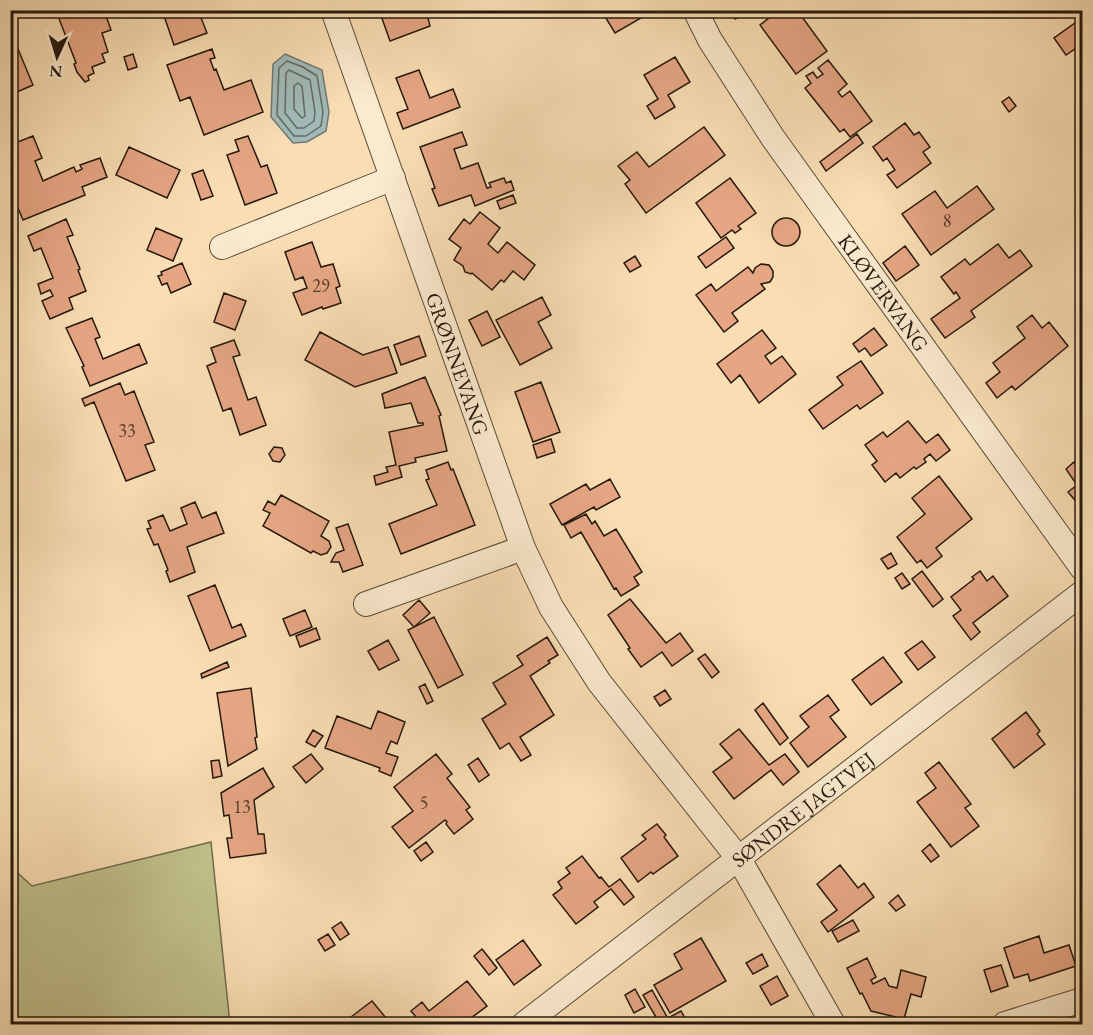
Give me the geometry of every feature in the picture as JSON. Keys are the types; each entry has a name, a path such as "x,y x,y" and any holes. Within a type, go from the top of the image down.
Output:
{"street":[{"name":"GRØNNEVANG","path":"333,10 523,548 551,607 599,682 739,859 833,1024"},
{"name":"KLØVERVANG","path":"695,10 710,40 772,138 1083,568"},
{"path":"222,247 393,178"},
{"path":"366,604 523,548"},
{"name":"SØNDRE JAGTVEJ","path":"524,1024 1083,593"},
{"path":"1005,1024 1083,1000"}],"green space":[{"path":"211,842 230,1024 27,1024 11,1019 11,867 32,886"}],"water":[{"path":"285,54 322,70 329,112 326,131 307,142 293,143 271,117 273,64"}],"building":[{"path":"73,10 104,10 111,30 102,33 108,52 102,54 105,62 92,67 94,73 88,76 89,80 85,82 77,72 74,64 76,63 58,16"},
{"path":"162,10 198,10 207,33 174,45"},
{"path":"379,10 426,10 430,26 390,41"},
{"path":"601,10 637,10 641,18 615,33"},
{"path":"731,10 752,10 752,11 735,19"},
{"path":"779,10 797,10 827,51 796,74 760,25"},
{"path":"1082,18 1082,44 1066,55 1054,38"},
{"path":"18,49 33,85 10,95 10,52"},
{"path":"212,49 215,58 210,59 224,90 251,80 263,112 204,135 190,97 180,101 167,65"},
{"path":"133,54 137,67 128,70 124,57"},
{"path":"675,57 690,82 668,95 675,107 655,119 647,106 658,99 644,75"},
{"path":"828,60 847,84 838,92 842,97 850,91 872,121 850,137 844,129 840,132 805,88 811,83 806,76 813,72 817,78 823,74 818,68"},
{"path":"419,70 430,98 453,89 460,107 403,129 397,113 408,109 396,78"},
{"path":"1009,97 1016,106 1009,112 1002,102"},
{"path":"905,123 914,135 919,132 930,147 923,152 931,163 897,188 887,175 895,170 887,158 883,161 873,147"},
{"path":"704,127 725,155 646,213 625,184 630,180 618,166 637,152 649,167"},
{"path":"462,132 467,145 454,149 461,169 478,163 487,188 491,187 489,183 504,178 506,183 511,181 514,190 475,206 471,195 439,206 420,147"},
{"path":"857,134 863,143 826,171 820,162"},
{"path":"33,136 42,158 35,161 43,181 74,167 76,172 82,169 80,165 100,158 107,177 82,187 85,195 23,220 10,189 10,145"},
{"path":"248,136 261,167 267,165 277,193 245,205 227,155 239,151 235,140"},
{"path":"129,147 180,170 167,198 116,175"},
{"path":"203,170 213,196 201,200 192,174"},
{"path":"730,178 756,213 738,226 741,229 735,233 732,230 721,238 696,203"},
{"path":"977,186 994,209 931,255 902,214 935,191 947,208"},
{"path":"513,195 516,203 500,209 497,201"},
{"path":"480,212 500,228 488,244 498,253 507,242 535,265 524,280 513,271 504,282 501,280 492,290 472,273 465,272 463,266 454,260 461,248 449,239 464,219 470,224"},
{"path":"786,218 796,222 800,232 796,242 786,246 776,242 772,232 776,222"},
{"path":"66,219 73,235 67,237 86,291 69,298 73,309 50,319 42,301 53,296 50,290 41,294 38,284 53,278 41,248 34,251 28,236"},
{"path":"156,228 182,239 173,261 147,250"},
{"path":"726,237 734,248 706,268 698,257"},
{"path":"312,242 321,267 333,264 340,286 336,288 341,303 302,315 293,293 307,288 303,277 295,280 285,252"},
{"path":"998,244 1009,258 1020,250 1032,266 971,311 975,317 945,338 931,319 960,298 941,277 965,259 970,265"},
{"path":"905,246 919,265 896,281 883,263"},
{"path":"635,256 641,266 630,272 624,263"},
{"path":"182,263 191,284 171,293 167,283 162,285 158,276 162,275 161,272"},
{"path":"761,264 769,265 773,271 773,277 770,282 761,284 765,289 732,313 738,321 724,332 696,295 711,284 716,291 748,267 753,273 755,268"},
{"path":"224,293 246,301 235,330 214,322"},
{"path":"542,297 551,315 538,322 552,348 520,365 496,320"},
{"path":"487,311 500,337 482,346 469,320"},
{"path":"1032,315 1042,328 1049,322 1068,346 1015,390 1012,386 997,398 986,383 1000,372 993,363 1025,338 1017,327"},
{"path":"92,318 100,337 95,339 103,359 139,344 147,363 90,386 82,367 84,366 66,328"},
{"path":"874,328 887,345 871,356 865,348 859,352 853,344"},
{"path":"762,330 776,348 765,356 771,364 782,356 796,374 759,403 740,375 731,383 717,364"},
{"path":"320,332 363,355 388,347 397,373 355,387 305,360"},
{"path":"419,336 426,356 401,365 394,345"},
{"path":"234,340 240,355 233,357 248,400 256,397 266,425 240,435 231,408 223,411 207,366 216,362 211,348"},
{"path":"861,361 883,393 860,409 857,405 823,429 809,410 843,385 837,377"},
{"path":"425,377 441,415 439,416 447,451 415,458 416,462 399,466 402,477 376,485 374,476 388,472 386,467 396,465 389,432 423,425 423,423 418,423 411,403 385,408 382,394"},
{"path":"541,382 560,432 533,442 515,392"},
{"path":"120,383 125,395 134,391 154,442 145,445 155,470 126,481 94,402 85,406 82,399"},
{"path":"908,421 926,443 938,434 950,450 936,461 930,454 924,459 926,462 916,469 914,467 900,478 896,473 885,482 872,465 877,461 865,445 883,432 887,437"},
{"path":"551,439 555,452 537,458 533,445"},
{"path":"274,447 282,448 285,455 280,462 273,461 269,454"},
{"path":"448,462 451,470 453,469 475,525 401,554 389,524 437,505 426,480 429,479 426,470"},
{"path":"1074,462 1078,468 1082,465 1081,516 1075,508 1079,505 1068,492 1077,485 1066,469"},
{"path":"939,476 972,519 936,548 942,556 927,568 921,560 917,563 897,537 925,514 912,498"},
{"path":"610,479 620,497 596,510 594,507 562,525 550,504 586,484 590,490"},
{"path":"281,495 329,521 321,536 329,541 331,547 327,553 321,555 313,551 311,553 263,526 270,513 263,510 268,501 275,505"},
{"path":"195,502 202,518 216,512 224,533 187,547 195,572 170,582 158,544 154,545 147,529 151,528 148,521 163,515 170,531 187,524 181,508"},
{"path":"586,514 592,524 595,521 604,536 616,529 642,572 634,577 639,585 621,596 616,588 614,589 581,532 571,538 564,525"},
{"path":"348,524 363,565 343,572 339,562 331,562 336,553 344,550 336,528"},
{"path":"891,553 897,564 888,569 881,559"},
{"path":"922,571 943,599 933,607 912,579"},
{"path":"980,571 987,581 993,576 1008,596 973,623 980,632 971,640 953,616 961,610 951,597 974,579 972,577"},
{"path":"902,573 910,584 902,589 895,578"},
{"path":"215,585 232,628 241,624 246,636 210,651 188,596"},
{"path":"630,599 666,643 680,633 693,651 672,666 662,652 641,667 608,615"},
{"path":"419,600 430,613 414,627 403,615"},
{"path":"305,610 312,627 290,636 283,619"},
{"path":"434,617 463,675 438,688 408,630"},
{"path":"316,628 320,639 300,647 296,636"},
{"path":"547,637 558,655 530,676 554,715 520,737 531,755 521,761 509,743 500,749 482,719 506,704 493,683 523,665 517,656"},
{"path":"388,640 399,660 379,670 368,651"},
{"path":"922,641 935,657 918,670 905,653"},
{"path":"705,654 719,672 712,678 698,659"},
{"path":"883,657 902,682 871,705 852,680"},
{"path":"227,662 229,667 202,678 201,674"},
{"path":"425,684 433,701 427,704 419,687"},
{"path":"251,688 257,749 228,766 217,693"},
{"path":"665,690 671,699 660,706 654,697"},
{"path":"828,695 839,710 830,717 846,737 808,767 790,743 809,727 800,716"},
{"path":"763,703 788,738 780,745 755,710"},
{"path":"378,711 405,722 397,744 391,741 386,753 398,757 391,776 379,771 380,768 325,748 337,716 371,729"},
{"path":"1026,712 1040,731 1037,734 1045,744 1014,768 992,739"},
{"path":"739,729 769,765 785,754 799,772 783,785 771,770 734,799 713,772 732,758 720,744"},
{"path":"313,730 323,736 315,747 306,742"},
{"path":"311,754 323,769 306,783 293,767"},
{"path":"436,754 452,774 447,778 470,807 466,810 473,819 454,834 445,820 409,848 392,827 413,811 394,787"},
{"path":"478,758 489,775 479,782 468,765"},
{"path":"219,760 222,776 213,778 211,761"},
{"path":"939,762 971,804 965,808 979,826 951,847 917,802 936,788 925,773"},
{"path":"263,768 274,787 254,800 258,834 264,834 266,853 230,858 227,838 232,838 229,815 224,816 221,793"},
{"path":"657,824 678,856 638,882 621,858 646,839 642,835"},
{"path":"426,842 433,852 421,861 414,851"},
{"path":"930,844 939,856 931,862 922,851"},
{"path":"582,856 609,887 620,879 634,897 624,905 611,889 594,902 598,907 576,924 553,895 562,888 558,882 570,873 566,868"},
{"path":"840,865 858,888 864,883 874,897 828,932 821,922 837,910 817,884"},
{"path":"898,895 905,905 896,911 889,903"},
{"path":"853,920 859,931 838,942 832,931"},
{"path":"341,922 349,934 340,940 332,928"},
{"path":"328,934 335,945 325,951 318,940"},
{"path":"1039,936 1044,953 1069,945 1076,966 1030,981 1028,974 1014,978 1004,948"},
{"path":"701,938 726,981 670,1013 654,985 682,969 674,954"},
{"path":"523,940 541,965 514,985 496,960"},
{"path":"482,949 497,968 489,975 474,956"},
{"path":"762,954 768,966 753,974 746,963"},
{"path":"867,958 876,977 871,980 873,984 885,978 889,986 897,988 901,970 926,977 921,997 911,994 904,1019 871,1011 862,993 860,994 847,968"},
{"path":"1001,965 1008,986 991,992 984,970"},
{"path":"777,976 788,996 771,1005 760,986"},
{"path":"467,981 487,1006 463,1024 422,1024 411,1011 422,1002 429,1011"},
{"path":"635,989 645,1007 634,1013 625,995"},
{"path":"652,990 671,1024 660,1024 643,995"},
{"path":"372,1001 391,1024 357,1024 351,1017"},
{"path":"681,1011 685,1018 672,1024 668,1018"}]}
